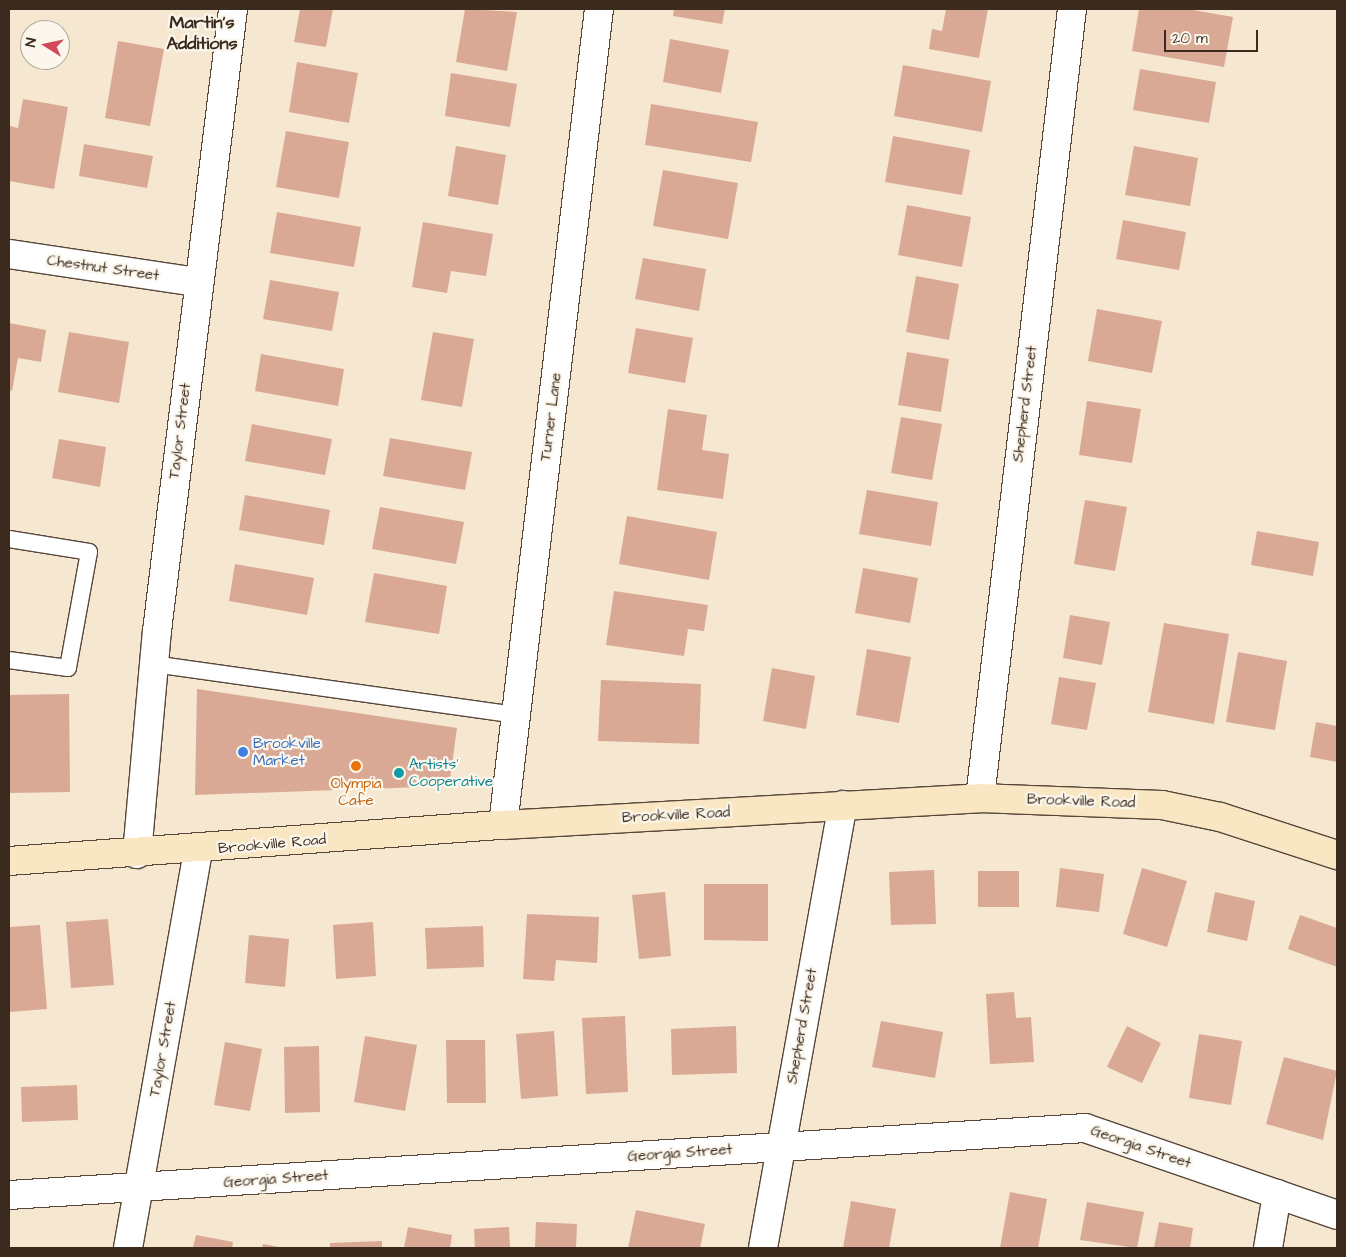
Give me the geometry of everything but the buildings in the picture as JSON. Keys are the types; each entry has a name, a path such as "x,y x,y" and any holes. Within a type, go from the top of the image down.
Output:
{"main road":[{"name":"Brookville Road","path":"9,861 198,850 503,826 980,798 1162,805 1220,817 1337,855"}],"street":[{"name":"Taylor Street","path":"137,854 153,664 197,282 232,9"},
{"name":"Turner Lane","path":"503,826 599,9"},
{"name":"Shepherd Street","path":"980,798 1072,9"},
{"name":"Chestnut Street","path":"9,254 197,282"},
{"name":"Shepherd Street","path":"763,1248 843,805"},
{"name":"Taylor Street","path":"128,1248 198,850"},
{"name":"Georgia Street","path":"9,1195 1085,1128 1337,1214"},
{"path":"1268,1248 1277,1194"}],"lane":[{"path":"9,538 89,552 68,668 9,660"},
{"path":"153,664 516,715"}],"place":[{"name":"Brookville Market","path":"243,752"},
{"name":"Olympia Cafe","path":"356,766"},
{"name":"Artists' Cooperative","path":"399,773"}],"district":[{"name":"Martin's Additions","path":"202,34"}]}
